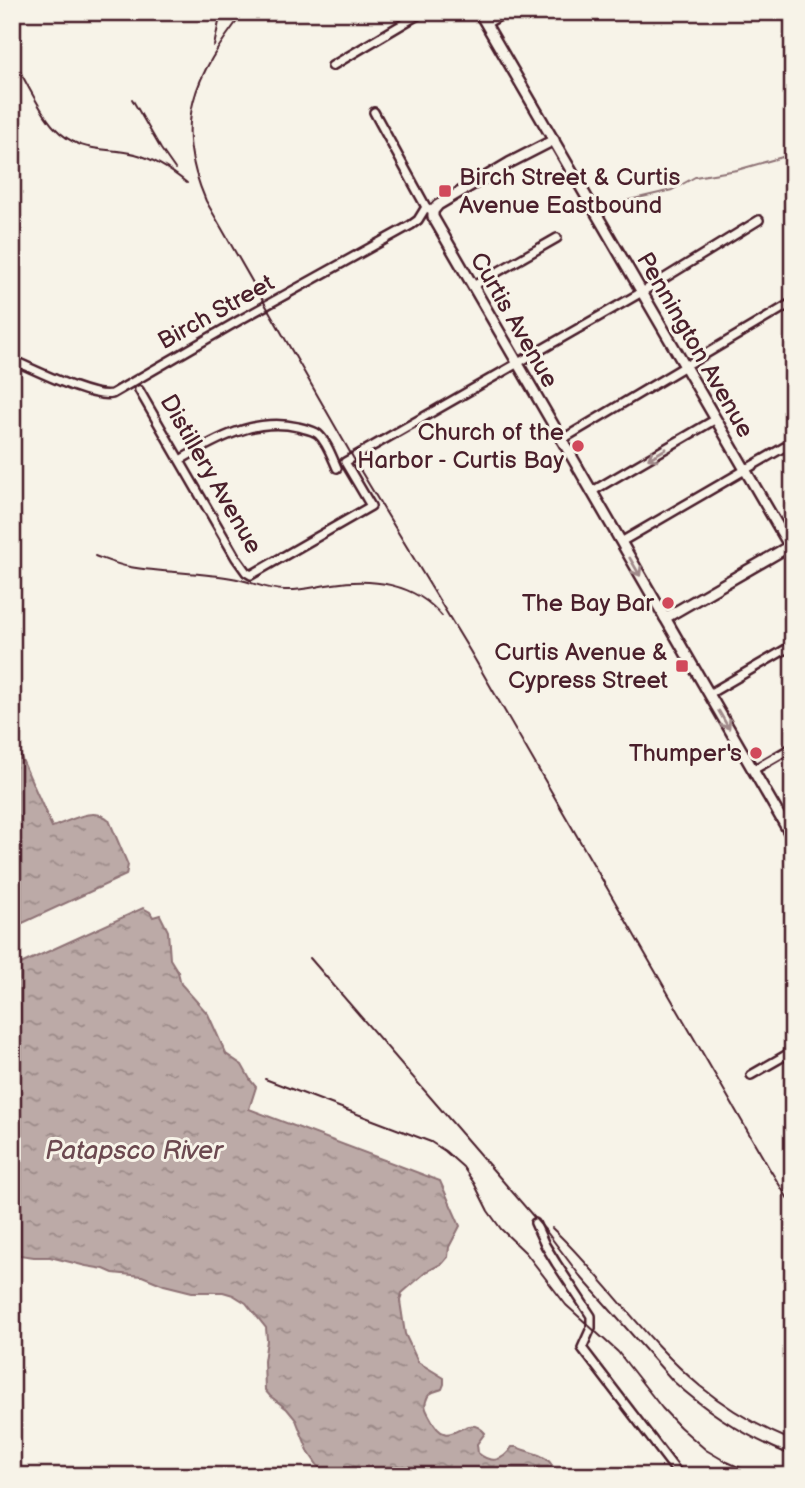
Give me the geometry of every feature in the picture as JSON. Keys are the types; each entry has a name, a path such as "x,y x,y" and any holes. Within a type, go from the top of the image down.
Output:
{"main road":[{"name":"Pennington Avenue","path":"479,12 792,548"},
{"name":"Birch Street","path":"429,209 554,140"},
{"path":"532,151 547,146 552,148 607,232"},
{"name":"Curtis Avenue","path":"429,209 793,839"},
{"path":"665,618 792,548"}],"street":[{"path":"331,66 423,12"},
{"path":"486,24 506,12"},
{"name":"Curtis Avenue","path":"374,112 429,209"},
{"name":"Birch Street","path":"12,360 91,393 105,396 111,394 411,225 429,209"},
{"path":"517,363 642,292 759,220"},
{"path":"473,286 557,238"},
{"path":"561,440 793,302"},
{"name":"Distillery Avenue","path":"139,390 236,558 251,575 371,506 345,462 517,363"},
{"path":"592,492 716,419"},
{"path":"180,460 218,438 235,432 269,424 291,425 317,433 337,468"},
{"path":"621,542 793,442"},
{"path":"709,694 793,645"},
{"path":"753,770 793,747"},
{"path":"751,1075 793,1051"},
{"path":"535,1223 556,1263 591,1316 590,1328 582,1348 680,1476"}],"water":[{"path":"12,737 52,827 89,814 103,816 109,820 128,865 126,875 12,928"},
{"name":"Patapsco River","path":"143,908 153,917 160,915 168,931 170,959 181,984 208,1014 226,1054 242,1065 256,1087 249,1109 440,1181 460,1226 449,1247 448,1257 402,1293 400,1301 405,1334 418,1362 444,1378 442,1389 428,1396 426,1409 437,1428 444,1433 470,1426 485,1433 477,1444 478,1453 488,1459 501,1458 512,1447 518,1447 548,1460 556,1476 331,1476 318,1466 309,1453 296,1420 265,1390 266,1328 246,1303 223,1292 192,1292 142,1276 113,1273 50,1257 12,1254 12,968"}],"waterway":[{"path":"609,208 621,202 672,190 695,177 737,170 793,154"}],"railway":[{"path":"214,46 221,12"},
{"path":"244,12 212,58 194,101 190,123 191,147 196,173 206,201 362,473 470,651 793,1207"},
{"path":"12,57 43,112 63,136 82,146 135,154 149,159 169,169 187,183"},
{"path":"132,99 175,169"},
{"path":"95,556 130,567 220,576 278,590 297,590 348,582 392,585 419,596 442,616"},
{"path":"310,958 546,1231 580,1276 673,1381 730,1424 793,1456"},
{"path":"265,1079 431,1142 445,1151 463,1167 501,1229 526,1253 566,1305 618,1352 680,1427 706,1450 758,1476"},
{"path":"552,1228 661,1349 700,1386 744,1417 793,1441"}],"place":[{"name":"Birch Street & Curtis Avenue Eastbound","path":"445,191"},
{"name":"Church of the Harbor - Curtis Bay","path":"578,446"},
{"name":"The Bay Bar","path":"668,603"},
{"name":"Curtis Avenue & Cypress Street","path":"682,666"},
{"name":"Thumper's","path":"756,753"}]}
